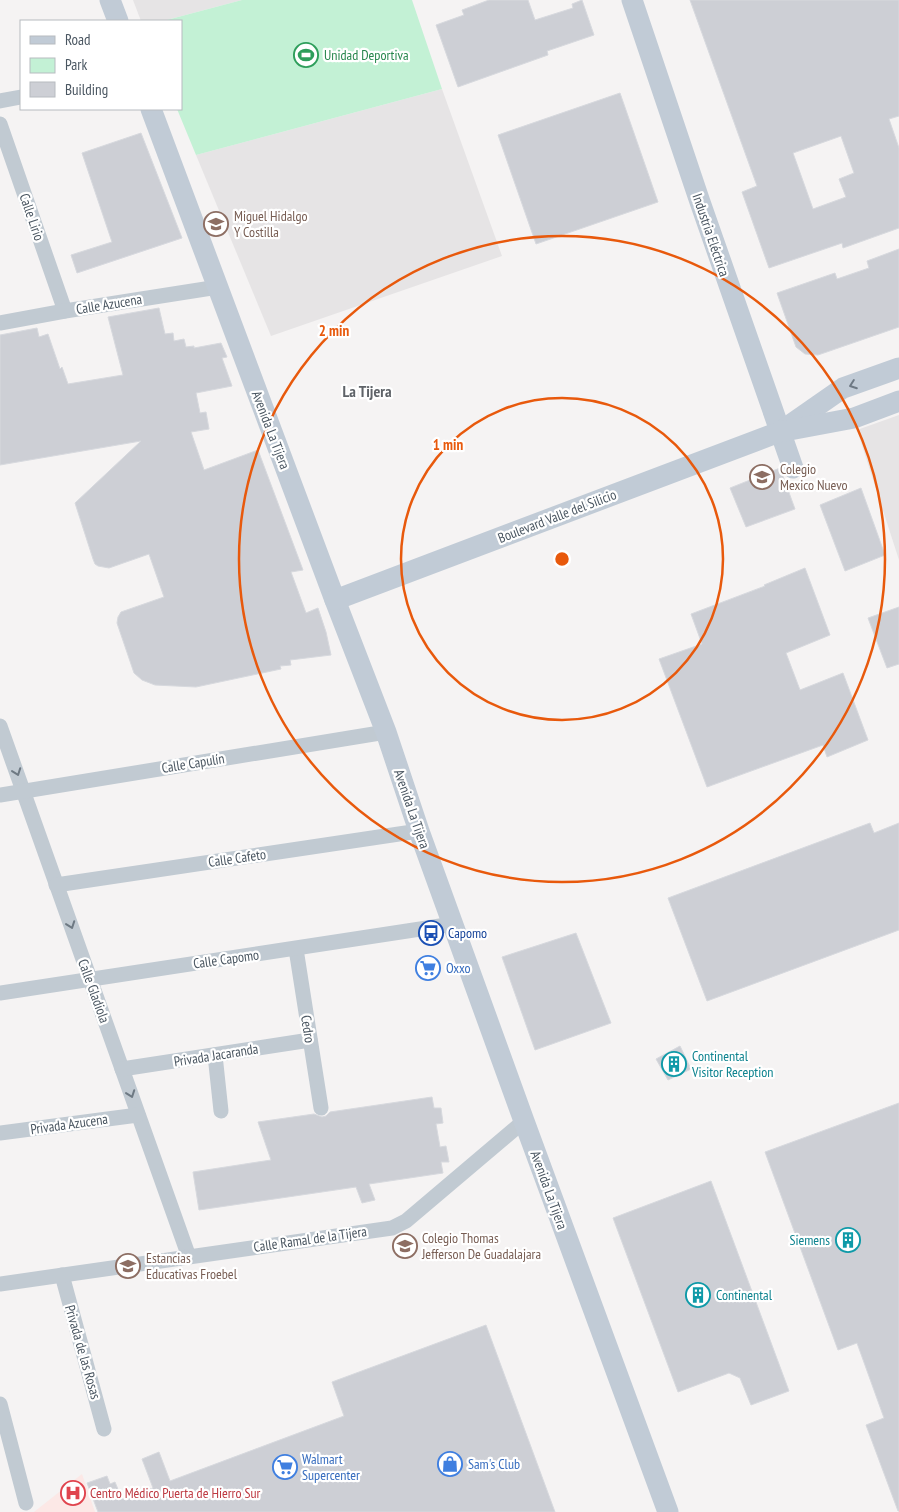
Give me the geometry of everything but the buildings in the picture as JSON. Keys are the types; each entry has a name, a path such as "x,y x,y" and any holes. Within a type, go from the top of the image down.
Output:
{"main road":[{"path":"110,0 118,20"},
{"name":"Industria Eléctrica","path":"632,0 779,432 793,468"},
{"name":"Avenida La Tijera","path":"151,110 386,732 452,924 668,1512"},
{"name":"Boulevard Valle del Silicio","path":"779,432 843,388 899,368"},
{"name":"Boulevard Valle del Silicio","path":"335,600 779,432 854,418 899,401"}],"street":[{"path":"0,102 20,97"},
{"name":"Calle Lirio","path":"0,124 65,311"},
{"name":"Calle Azucena","path":"0,323 218,287"},
{"name":"Calle Gladiola","path":"0,726 189,1257"},
{"name":"Calle Capulín","path":"0,794 386,732"},
{"name":"Calle Cafeto","path":"56,885 419,831"},
{"name":"Calle Capomo","path":"0,993 452,924"},
{"name":"Cedro","path":"296,949 321,1108"},
{"name":"Privada Jacaranda","path":"122,1069 310,1040"},
{"path":"215,1055 221,1111"},
{"name":"Privada Azucena","path":"0,1133 138,1115"},
{"name":"Calle Ramal de la Tijera","path":"0,1284 392,1228 406,1221 524,1122"},
{"name":"Privada de las Rosas","path":"62,1275 104,1429"},
{"path":"0,1404 26,1503"}],"shaded area":[{"path":"133,0 242,0 167,20 141,20"},
{"path":"442,89 502,256 271,336 196,155"},
{"path":"899,415 899,560 857,430"},
{"name":"Centro Médico Puerta de Hierro Sur","path":"82,1474 95,1512 34,1512"}],"green space":[{"name":"Unidad Deportiva","path":"242,0 412,0 442,89 196,155 177,110 182,110 182,20 167,20"}],"place":[{"name":"Unidad Deportiva","path":"306,55"},
{"name":"Miguel Hidalgo Y Costilla","path":"216,224"},
{"name":"Colegio Mexico Nuevo","path":"762,477"},
{"name":"Capomo","path":"431,933"},
{"name":"Oxxo","path":"428,968"},
{"name":"Continental Visitor Reception","path":"674,1064"},
{"name":"Siemens","path":"848,1240"},
{"name":"Colegio Thomas Jefferson De Guadalajara","path":"405,1246"},
{"name":"Estancias Educativas Froebel","path":"128,1266"},
{"name":"Continental","path":"698,1295"},
{"name":"Sam's Club","path":"450,1464"},
{"name":"Walmart Supercenter","path":"285,1467"},
{"name":"Centro Médico Puerta de Hierro Sur","path":"73,1493"}],"district":[{"name":"La Tijera","path":"367,391"}]}
